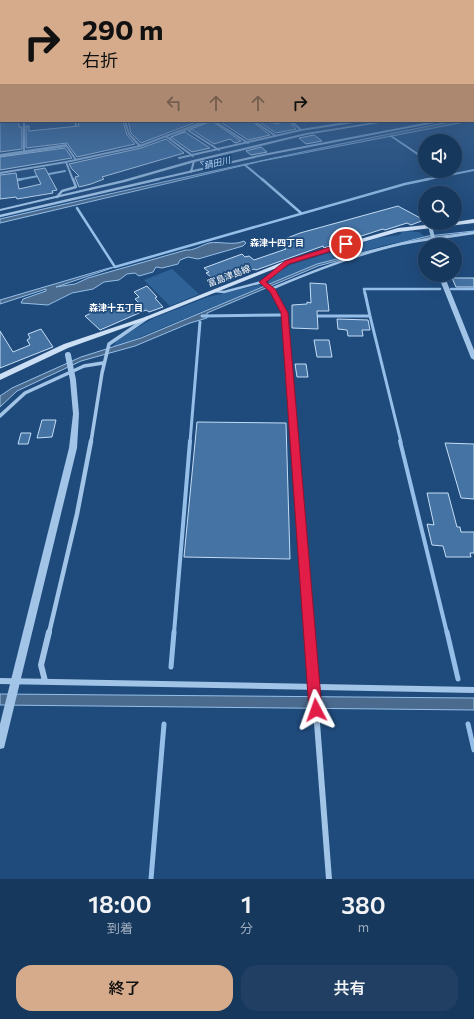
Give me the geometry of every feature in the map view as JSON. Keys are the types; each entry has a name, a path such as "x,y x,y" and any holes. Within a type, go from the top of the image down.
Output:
{"main road":[{"name":"富島津島線","path":"462,222 474,221"},
{"name":"富島津島線","path":"0,377 66,346 146,318 287,262 376,235 418,228"}],"street":[{"path":"24,132 24,151"},
{"path":"128,132 140,146"},
{"path":"0,173 66,162 140,146 178,132"},
{"path":"191,132 218,150 254,146"},
{"path":"231,132 248,143"},
{"path":"270,132 276,136"},
{"path":"179,158 293,132"},
{"path":"0,210 124,181 254,146 319,132"},
{"path":"0,216 263,155 383,132"},
{"path":"166,137 193,156"},
{"path":"0,154 68,145 76,160"},
{"path":"191,172 194,161"},
{"path":"57,197 62,191 76,188 66,162"},
{"path":"440,238 474,233"},
{"path":"270,289 309,272 338,262 385,249 418,242"},
{"path":"214,291 224,292 263,283 280,270 287,262"},
{"path":"444,282 474,358"},
{"path":"263,283 270,289 284,313 329,879"},
{"path":"45,682 41,665 79,503 92,436 97,391 103,363 108,347 114,339 142,324 146,318"},
{"path":"0,744 73,448 76,414 73,380 66,346"},
{"path":"0,416 25,393 84,366 103,363"},
{"path":"0,681 15,685 45,682 314,691 474,690"}],"shaded area":[{"path":"400,132 413,132 262,161 0,223 0,219 283,156"},
{"path":"404,231 419,232 425,237 386,245 317,264 269,284 268,282 269,279 290,265 378,238 399,235"},
{"path":"474,231 420,238 428,236"},
{"path":"418,239 418,240 318,266 207,313 207,318 190,323 135,346 81,361 17,391 0,407 0,396 12,388 81,357 141,338 317,264"},
{"path":"244,241 246,243 243,246 198,259 188,257 180,260 178,264 162,268 156,267 153,272 139,276 135,273 127,274 119,280 104,282 93,289 72,293 48,305 21,303 23,299 46,291 46,289 0,304 0,300 109,268 115,267 56,287 75,284 88,278 186,250 192,250 209,243 236,243"},
{"path":"172,269 199,294 170,306 144,280"},
{"path":"259,285 263,286 116,347 113,346 118,339 154,318 208,297"},
{"path":"0,694 474,698 474,710 0,705"}],"building":[{"path":"0,132 22,132 22,149 0,152"},
{"path":"26,132 126,132 135,144 77,157 67,143 26,148"},
{"path":"131,132 170,132 141,143"},
{"path":"185,132 210,148 192,152 171,137"},
{"path":"196,132 228,132 241,141 235,143 230,139 214,144"},
{"path":"236,132 266,132 270,135 248,140"},
{"path":"314,135 322,141 306,144 299,138"},
{"path":"166,139 184,153 102,177 104,179 91,184 79,187 75,177 79,176 69,164 141,148"},
{"path":"261,147 267,152 251,155 246,151"},
{"path":"65,148 72,158 0,170 0,157"},
{"path":"222,157 226,161 204,166 200,162"},
{"path":"45,168 57,190 52,191 53,193 17,199 16,197 0,199 0,175 16,173 19,189 41,184 34,170"},
{"path":"398,206 418,217 418,222 411,225 407,223 324,248 323,246 256,270 254,269 220,284 206,273 209,272 204,268 242,254 245,257 249,256 254,260 286,249 277,242 300,233"},
{"path":"462,278 474,278 474,287 456,287 454,282 462,282"},
{"path":"310,283 326,284 329,311 317,311 318,329 292,328 292,305 307,304 307,302 311,303"},
{"path":"147,286 157,297 155,298 163,307 149,312 146,310 100,330 85,316 112,303 120,311 139,303 135,299 139,297 134,292"},
{"path":"337,319 368,320 370,330 362,330 363,336 348,336 347,330 338,329"},
{"path":"41,329 53,347 0,368 0,331 13,352 30,345 27,340 30,338 28,334"},
{"path":"314,340 329,340 332,357 317,357"},
{"path":"295,364 306,364 308,377 297,377"},
{"path":"42,420 56,420 52,437 37,438"},
{"path":"197,422 286,423 290,559 184,557"},
{"path":"21,433 31,433 28,444 18,444"},
{"path":"445,443 474,444 474,499 461,498"},
{"path":"427,493 448,493 457,527 460,527 461,532 474,532 474,553 470,553 471,557 446,557 443,546 432,545 427,524 434,525"}],"waterway":[{"path":"170,138 183,132"},
{"path":"391,136 418,154"},
{"path":"0,156 66,146"},
{"path":"245,165 263,180"},
{"path":"429,179 474,170"},
{"path":"20,179 65,171"},
{"path":"13,181 20,179"},
{"path":"262,179 301,213"},
{"path":"77,208 115,267 405,184 429,179"},
{"path":"424,180 429,179"},
{"path":"365,294 364,289 440,289"},
{"path":"451,289 474,289"},
{"path":"365,293 370,316"},
{"path":"202,316 281,315"},
{"path":"313,316 370,316"},
{"path":"370,316 401,442"},
{"path":"190,442 200,322"},
{"path":"174,633 190,441"},
{"path":"400,441 447,633"},
{"path":"171,667 174,632"},
{"path":"447,632 458,679"},
{"path":"151,879 164,724"},
{"path":"468,724 474,750"}],"district":[{"name":"森津十四丁目","path":"277,243"},
{"name":"森津十五丁目","path":"116,308"}],"route":[{"path":"316,710 284,313 273,291 262,282 280,270 287,262 346,244"}],"water label":[{"name":"鍋田川","path":"217,163"}]}
